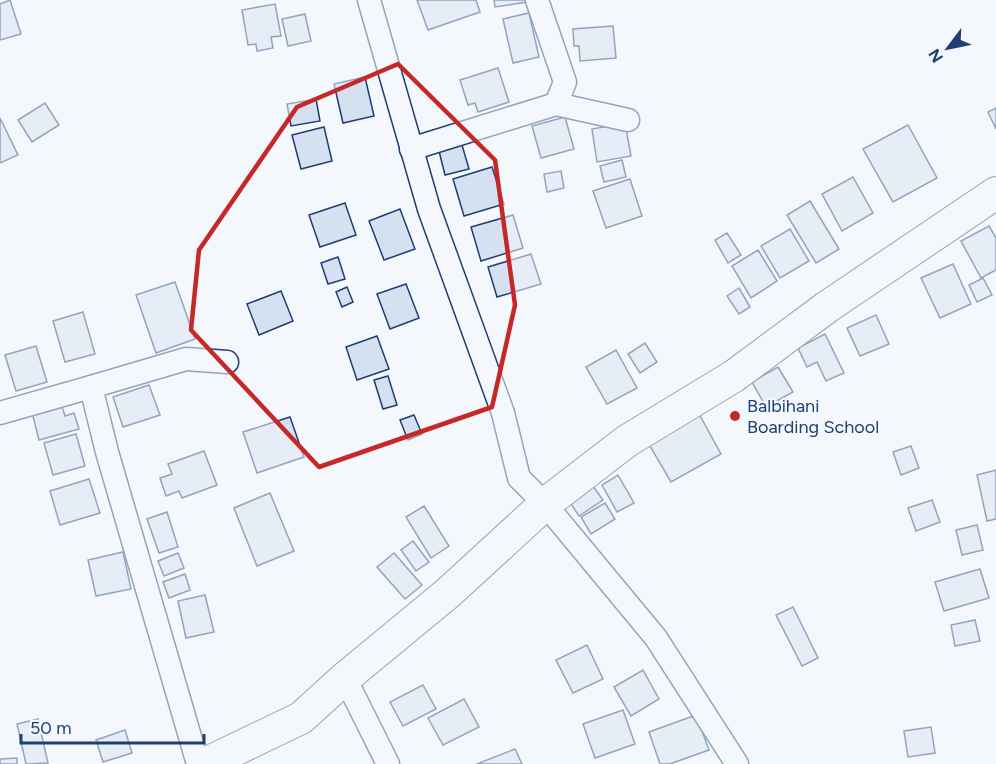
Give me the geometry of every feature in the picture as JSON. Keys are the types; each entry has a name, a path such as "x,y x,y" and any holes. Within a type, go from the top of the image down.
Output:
{"street":[{"path":"537,0 565,82 556,105"},
{"path":"373,2 411,149 429,208 503,413 519,478 545,504 656,638 737,764"},
{"path":"411,149 556,105 628,120"},
{"path":"205,764 301,718 345,678 448,593 545,504 627,441 734,376 827,307 996,193"},
{"path":"0,413 186,359 227,362"},
{"path":"90,387 106,452 198,764"},
{"path":"345,678 388,764"}],"highlighted area":[{"path":"398,64 495,160 515,305 492,407 319,467 191,330 199,250 297,107"}],"building":[{"path":"10,0 21,34 0,40 0,4"},
{"path":"417,0 476,0 480,12 428,30"},
{"path":"494,0 527,0 527,2 495,7"},
{"path":"275,4 281,36 271,37 273,48 257,51 256,44 248,45 242,10"},
{"path":"529,13 539,57 513,63 503,19"},
{"path":"305,14 311,41 288,46 282,19"},
{"path":"613,26 616,58 580,61 579,46 574,46 573,29"},
{"path":"498,68 509,102 478,112 475,103 468,105 460,80"},
{"path":"365,77 374,116 343,123 334,84"},
{"path":"316,99 320,121 291,126 287,104"},
{"path":"45,103 59,125 32,142 18,120"},
{"path":"996,108 996,129 988,112"},
{"path":"565,117 574,149 541,158 532,126"},
{"path":"0,118 18,155 0,163"},
{"path":"625,123 631,156 597,162 592,129"},
{"path":"908,125 937,178 893,202 863,149"},
{"path":"324,127 332,161 301,169 292,135"},
{"path":"462,145 469,169 445,175 439,151"},
{"path":"622,160 626,177 604,182 600,166"},
{"path":"492,167 504,204 464,216 453,179"},
{"path":"561,171 564,188 547,192 544,174"},
{"path":"853,177 873,213 842,231 822,194"},
{"path":"630,179 642,216 606,228 593,191"},
{"path":"810,201 839,249 816,263 787,215"},
{"path":"345,203 356,235 320,247 309,215"},
{"path":"400,209 415,249 384,260 369,221"},
{"path":"513,215 523,248 481,261 471,227"},
{"path":"989,226 996,238 996,270 981,278 961,241"},
{"path":"790,229 809,261 780,278 761,246"},
{"path":"727,233 741,255 728,263 715,240"},
{"path":"758,250 777,281 751,298 732,266"},
{"path":"531,254 541,284 497,297 488,267"},
{"path":"338,257 345,279 328,284 321,263"},
{"path":"953,264 971,304 940,318 921,278"},
{"path":"983,278 992,295 977,302 969,285"},
{"path":"175,282 195,339 156,353 136,295"},
{"path":"406,284 419,318 390,329 377,294"},
{"path":"347,287 353,302 342,307 336,292"},
{"path":"739,288 750,307 739,314 727,296"},
{"path":"281,291 293,321 259,335 247,304"},
{"path":"83,312 95,354 65,362 53,321"},
{"path":"876,315 889,344 860,356 847,328"},
{"path":"825,334 844,373 826,381 817,362 807,367 798,348"},
{"path":"377,336 389,369 357,380 346,347"},
{"path":"645,343 657,362 640,373 628,354"},
{"path":"36,346 47,382 16,391 5,355"},
{"path":"616,350 637,388 607,404 586,367"},
{"path":"778,367 793,392 766,407 752,382"},
{"path":"388,376 397,405 383,409 374,380"},
{"path":"149,385 160,415 123,427 113,397"},
{"path":"60,400 65,416 74,413 79,429 39,440 31,408"},
{"path":"698,412 721,454 671,482 647,441"},
{"path":"414,415 422,434 408,440 400,420"},
{"path":"290,417 304,457 257,473 243,432"},
{"path":"76,434 85,466 53,475 44,443"},
{"path":"911,446 919,468 901,475 893,452"},
{"path":"204,451 217,485 182,498 179,491 166,496 160,478 172,474 168,464"},
{"path":"996,470 996,519 987,521 977,475"},
{"path":"618,475 634,503 617,512 602,485"},
{"path":"89,479 100,513 60,525 50,491"},
{"path":"590,482 603,500 579,516 567,498"},
{"path":"270,493 294,551 257,566 234,508"},
{"path":"932,500 940,522 916,531 908,508"},
{"path":"605,503 615,519 591,534 581,517"},
{"path":"424,506 449,546 431,558 406,517"},
{"path":"167,512 178,547 159,553 147,519"},
{"path":"977,525 983,550 962,555 956,530"},
{"path":"413,541 429,562 416,571 401,550"},
{"path":"123,552 131,589 96,596 88,560"},
{"path":"178,553 184,568 164,576 158,561"},
{"path":"394,553 422,585 405,599 377,567"},
{"path":"980,569 989,598 944,611 935,582"},
{"path":"185,574 190,590 169,598 163,582"},
{"path":"205,595 214,632 186,638 178,601"},
{"path":"793,607 818,658 802,666 776,615"},
{"path":"975,620 980,641 955,646 951,625"},
{"path":"587,645 603,679 573,693 556,660"},
{"path":"643,670 659,699 631,716 614,687"},
{"path":"423,685 436,709 403,726 390,702"},
{"path":"464,699 479,727 443,745 428,718"},
{"path":"623,710 635,744 595,758 583,724"},
{"path":"696,715 709,750 670,764 660,764 649,732"},
{"path":"38,719 48,763 26,764 17,724"},
{"path":"931,727 935,753 908,757 904,731"},
{"path":"125,730 132,753 103,762 96,740"},
{"path":"515,749 522,764 477,764"},
{"path":"17,758 17,764 0,764 0,759"}],"place":[{"name":"Balbihani Boarding School","path":"735,416"}]}
